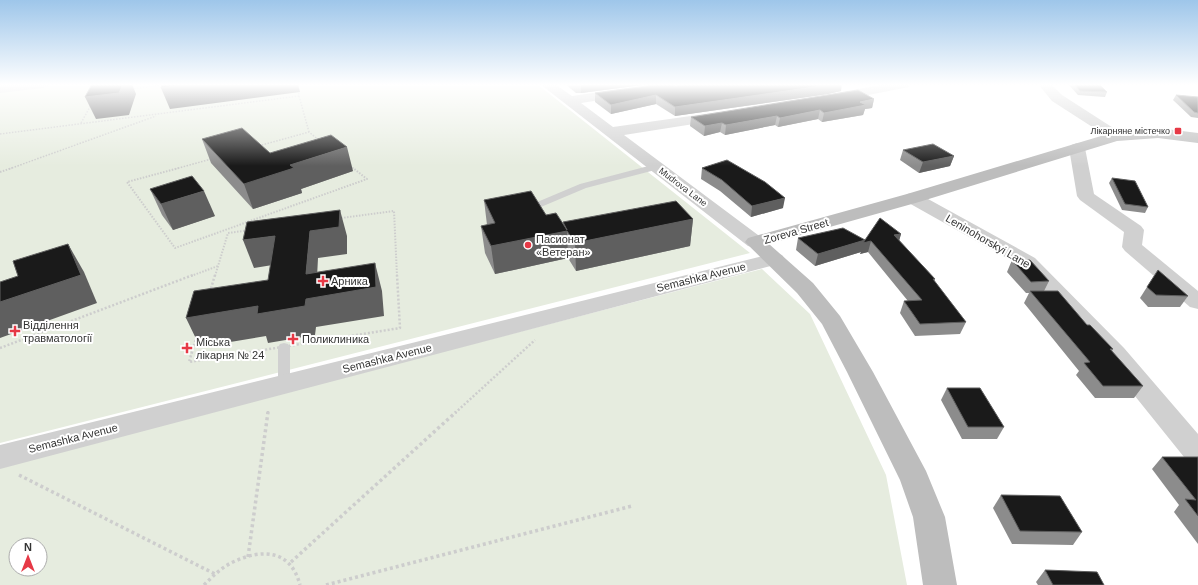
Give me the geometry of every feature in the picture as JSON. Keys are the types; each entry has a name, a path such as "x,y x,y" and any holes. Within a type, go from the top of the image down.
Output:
{"street":[{"name":"Mudrova Lane","path":"584,111 755,242"},
{"path":"1078,111 1116,136"},
{"path":"612,132 735,113"},
{"name":"Zoreva Street","path":"755,242 913,198 1116,136 1158,133 1198,138"},
{"path":"1077,148 1086,196 1134,230 1132,247 1198,302"},
{"name":"Leninohorskyi Lane","path":"913,198 1028,262 1115,354 1198,454"},
{"name":"Zoreva Street","path":"755,242 805,288 832,321 888,424 915,480 930,517 940,585"},
{"name":"Semashka Avenue","path":"7,464 284,384 774,259"}],"lane":[{"path":"517,212 583,186 656,167"},
{"path":"284,347 284,384"}],"path":[{"path":"81,124 88,111"},
{"path":"0,134 176,111"},
{"path":"303,111 309,132 367,179 175,248 127,182 309,132"},
{"path":"0,172 162,113"},
{"path":"394,211 400,328 189,362 228,233 394,211"},
{"path":"225,230 228,233"},
{"path":"0,348 218,266"},
{"path":"291,562 541,334"},
{"path":"248,557 268,406"},
{"path":"7,464 215,574"},
{"path":"326,585 632,506"},
{"path":"204,585 215,574 233,562 262,554 279,555 291,562 299,574 300,585"}],"shaded area":[{"name":"Міська лікарня № 24","path":"0,111 571,111 750,253 0,443"},
{"path":"762,269 810,314 886,475 907,585 0,585 0,466"}],"building":[{"path":"726,111 814,111 780,118 777,116 726,125 722,123 705,126 691,117"},
{"path":"242,128 270,153 331,135 347,147 290,165 294,168 244,184 202,139"},
{"path":"933,144 954,156 923,162 903,150"},
{"path":"727,160 765,182 785,198 752,206 722,180 702,168"},
{"path":"192,176 204,191 161,204 150,189"},
{"path":"1112,178 1135,181 1148,207 1125,204"},
{"path":"531,191 546,215 556,213 567,230 563,222 676,201 693,219 575,243 567,231 491,246 481,226 495,223 484,200"},
{"path":"340,210 339,227 310,231 306,274 375,263 376,287 306,299 305,306 257,314 258,306 186,318 194,291 268,280 275,236 243,240 247,222"},
{"path":"880,218 901,234 894,235 935,279 933,279 966,322 920,324 904,301 922,300 871,241 863,243"},
{"path":"843,228 865,240 818,254 798,238"},
{"path":"68,244 81,275 0,302 0,282 18,276 13,261"},
{"path":"1012,260 1030,260 1049,281 1031,282"},
{"path":"1158,270 1188,296 1156,295 1147,287"},
{"path":"1030,291 1058,291 1087,325 1090,325 1113,349 1110,349 1143,386 1103,386 1084,363 1090,362"},
{"path":"947,388 980,388 1004,427 968,427"},
{"path":"1162,457 1198,457 1198,516 1185,499 1196,500"},
{"path":"1001,495 1060,496 1082,532 1020,531"},
{"path":"1045,570 1097,572 1104,585 1053,585"}],"place":[{"name":"Лікарняне містечко","path":"1178,131"},
{"name":"Пасионат «Ветеран»","path":"528,245"},
{"name":"Арника","path":"323,281"},
{"name":"Відділення травматології","path":"15,331"},
{"name":"Поликлиника","path":"293,339"},
{"name":"Міська лікарня № 24","path":"187,348"}]}
